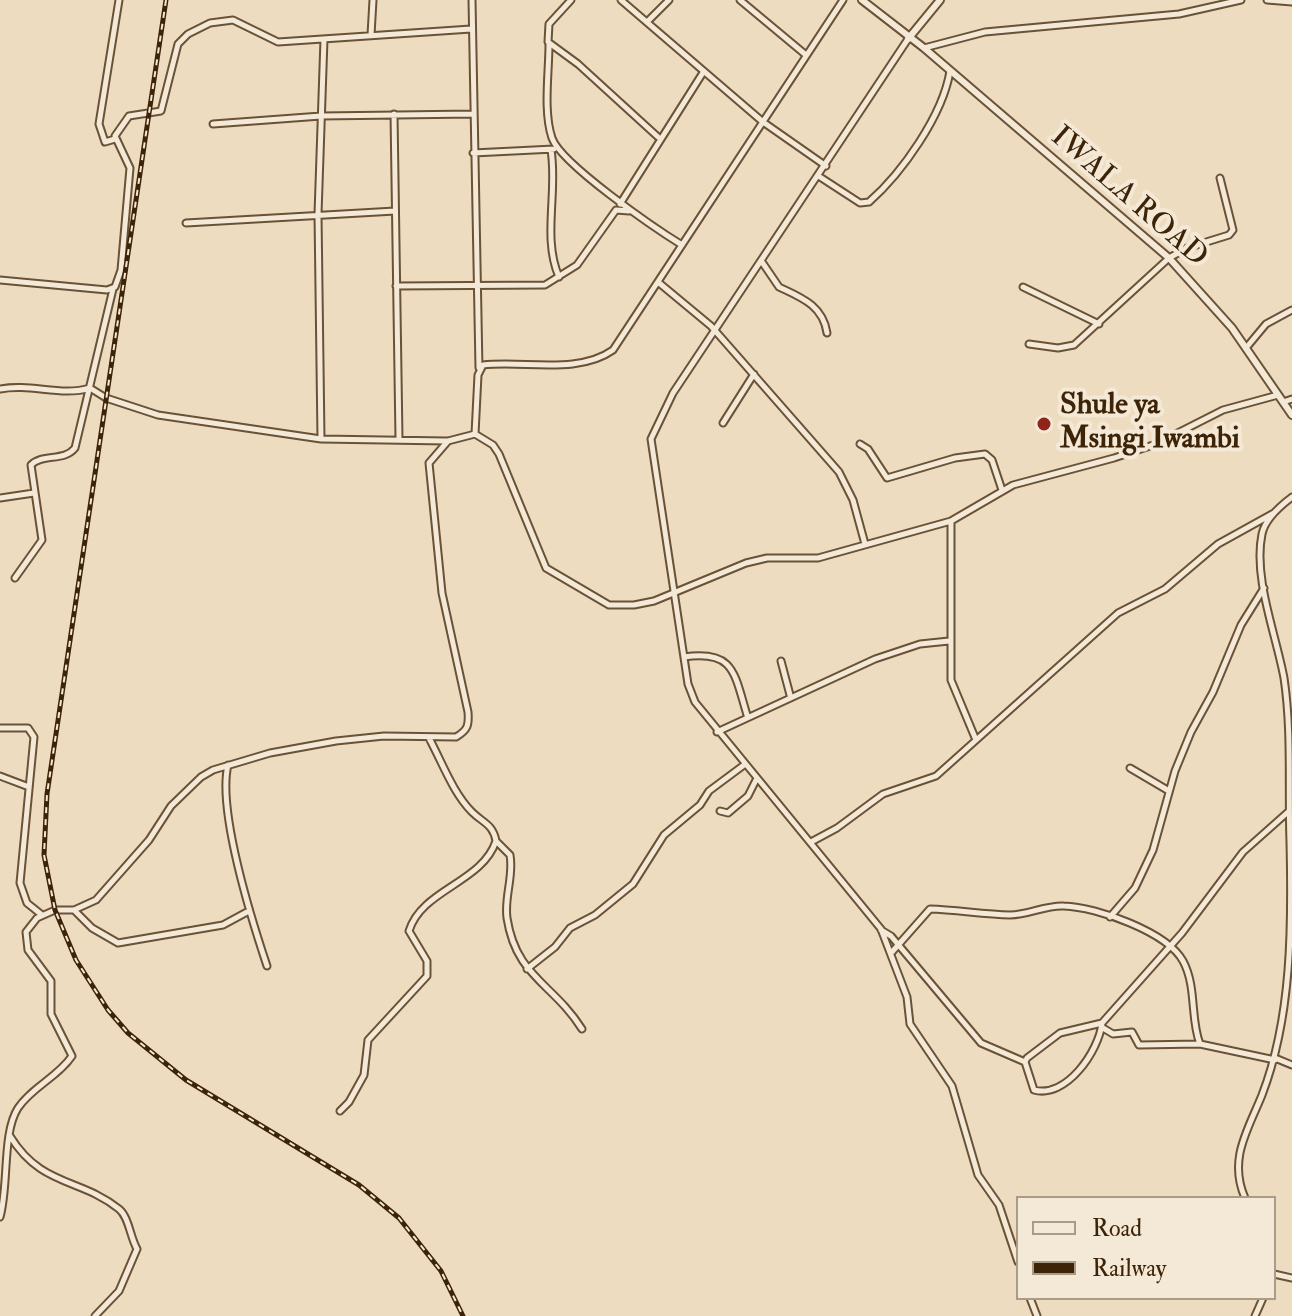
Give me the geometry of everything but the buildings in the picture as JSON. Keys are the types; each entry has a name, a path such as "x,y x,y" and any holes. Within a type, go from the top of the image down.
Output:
{"street":[{"path":"115,139 105,142 99,124 119,0"},
{"path":"371,35 373,0"},
{"path":"472,0 479,368 475,434"},
{"path":"571,0 549,24 551,136 559,148 620,204 682,245"},
{"path":"621,0 763,122 826,166"},
{"path":"648,21 669,0"},
{"path":"740,0 806,55"},
{"path":"479,368 490,364 568,363 605,356 622,338 843,0"},
{"name":"IWALA ROAD","path":"862,0 908,39 924,48 1169,258 1210,301 1292,415"},
{"path":"940,0 908,39 820,177 673,393 651,434 692,693 717,732 881,929 907,997 910,1024 952,1086 978,1175 999,1205 1016,1256"},
{"path":"924,48 985,32 1179,14 1241,0"},
{"path":"1267,0 1292,2"},
{"path":"15,578 42,540 31,465 38,459 73,451 113,288 121,270 130,168 115,139 118,127 129,116 161,111 175,50 181,40 202,26 233,20 278,42 471,29"},
{"path":"321,439 318,214 324,39"},
{"path":"549,44 578,64 658,137"},
{"path":"620,204 658,137 704,71"},
{"path":"820,177 860,203 869,202 891,183 903,165 944,97 950,71"},
{"path":"394,114 399,439"},
{"path":"213,124 321,116 473,114"},
{"path":"473,153 559,148"},
{"path":"551,150 555,178 551,251 559,277"},
{"path":"1029,344 1067,348 1099,324 1169,258 1232,233 1220,178"},
{"path":"396,286 541,286 577,265 613,213 619,209 629,211"},
{"path":"186,223 395,211"},
{"path":"762,262 779,287 798,293 811,305 824,321 827,333"},
{"path":"0,280 113,288"},
{"path":"658,282 716,331 839,472 853,500 865,544"},
{"path":"1023,287 1099,324"},
{"path":"1246,348 1266,324 1292,310"},
{"path":"723,423 754,374"},
{"path":"0,389 20,386 69,392 90,388 106,398 158,415 321,439 448,441 475,434 493,445 499,454 542,562 553,575 612,606 650,602 746,563 767,558 818,558 951,521 1002,490 1135,451 1223,410 1280,398 1292,399"},
{"path":"0,1217 6,1195 11,1122 21,1104 72,1056 50,1011 51,981 27,946 26,932 43,915 89,905 149,840 171,806 201,777 228,765 336,741 384,736 456,737 469,726 450,637 428,477 432,457 448,441"},
{"path":"860,444 868,449 887,478 955,458 985,454 992,460 1002,490"},
{"path":"0,498 34,493"},
{"path":"811,842 837,828 883,794 936,776 1118,613 1165,589 1218,544 1275,513 1292,497"},
{"path":"1244,1196 1238,1175 1239,1142 1275,1059 1288,1010 1291,872 1284,683 1265,588 1261,536 1275,513"},
{"path":"951,521 953,611 949,641 952,688 976,740"},
{"path":"1110,917 1135,888 1153,850 1169,791 1191,732 1213,692 1241,625 1265,588"},
{"path":"717,732 790,695 902,649 949,641"},
{"path":"684,657 713,654 722,658 733,675 747,715"},
{"path":"781,661 790,695"},
{"path":"0,728 28,728 32,732 20,883 28,904 43,915"},
{"path":"429,737 469,809 488,822 496,841 510,855 507,920 518,956 527,969 567,1004 582,1029"},
{"path":"228,765 234,840 247,912 267,966"},
{"path":"527,969 570,928 595,915 633,884 664,835 700,805 709,791 744,765"},
{"path":"1130,768 1169,791"},
{"path":"0,776 29,787"},
{"path":"720,811 728,813 743,801 756,780"},
{"path":"881,929 891,936 981,1043 1025,1062 1034,1090 1046,1090 1083,1068 1091,1056 1102,1025 1243,852 1290,812"},
{"path":"340,1111 349,1102 364,1075 368,1040 427,976 427,961 410,935 414,918 426,904 479,865 496,841"},
{"path":"892,952 930,909 1021,914 1063,905 1110,917 1170,945 1190,975 1200,1044"},
{"path":"74,910 92,928 118,943 223,925 247,912"},
{"path":"1102,1025 1113,1034 1132,1032 1139,1045 1200,1044 1292,1065"},
{"path":"1025,1062 1060,1033 1102,1025"},
{"path":"9,1135 30,1161 53,1177 110,1203 125,1217 137,1249 119,1291 95,1316"}],"railway":[{"path":"166,0 47,794 44,855 55,910 76,960 108,1010 128,1033 186,1080 359,1185 399,1218 441,1271 463,1316"}],"place":[{"name":"Shule ya Msingi Iwambi","path":"1044,424"}]}
